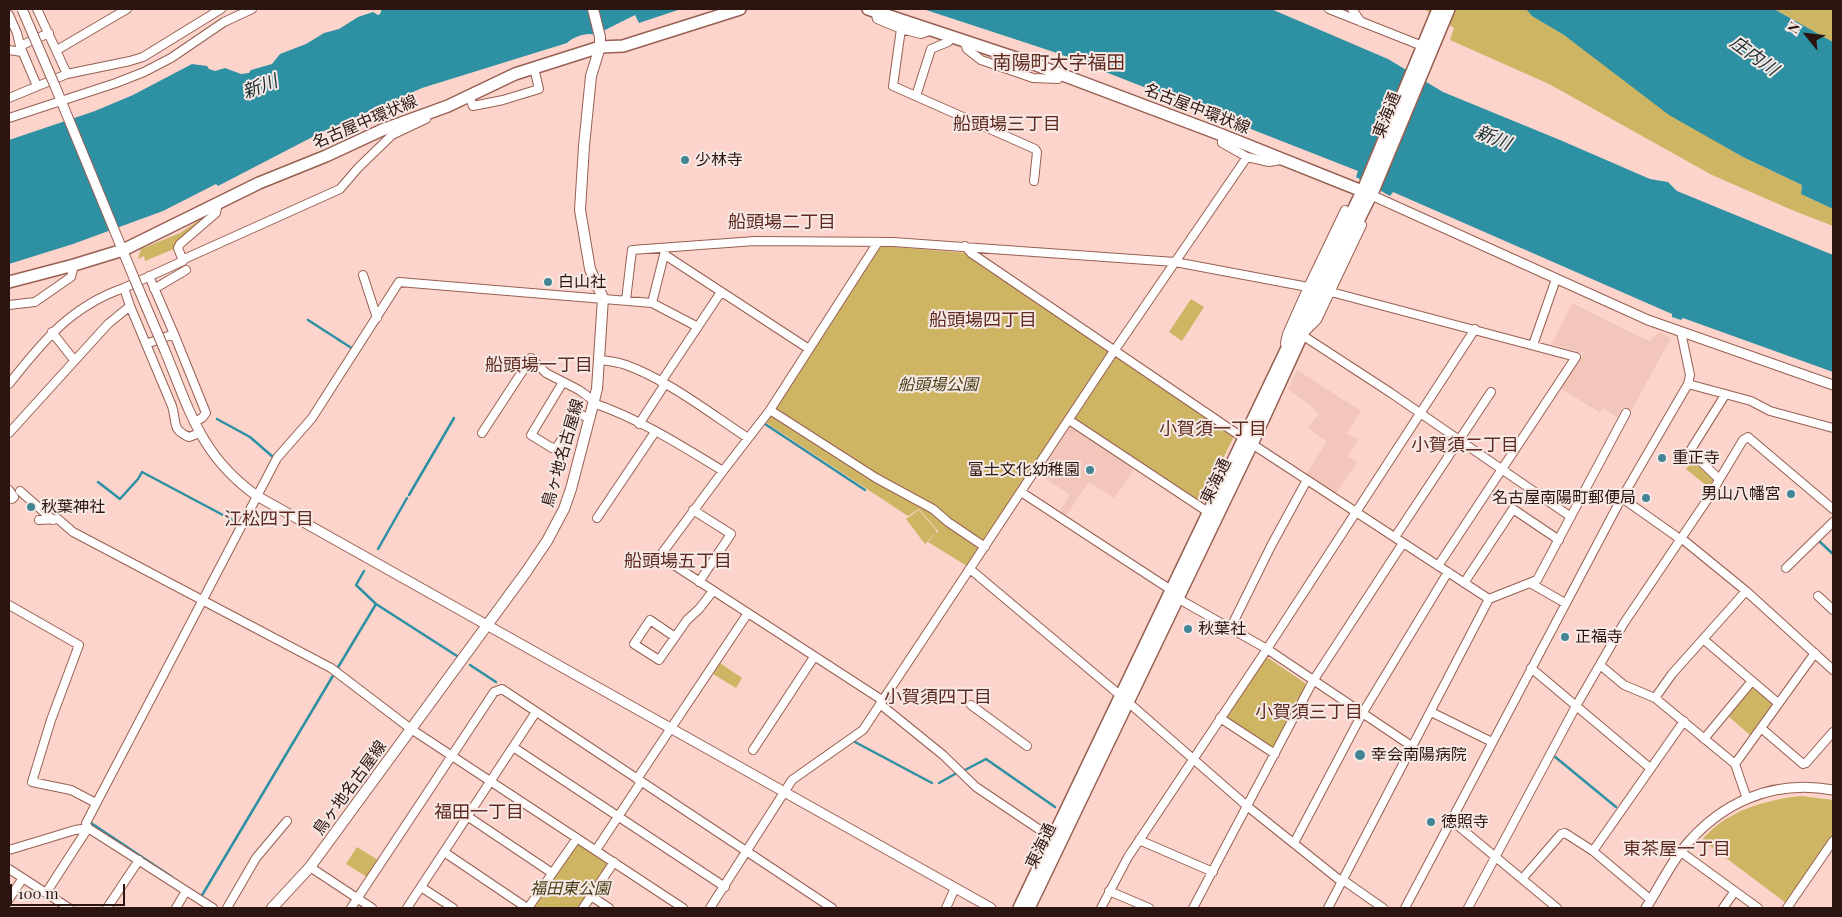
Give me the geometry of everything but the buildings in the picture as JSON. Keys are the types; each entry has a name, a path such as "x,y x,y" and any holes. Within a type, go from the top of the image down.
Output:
{"main road":[{"path":"593,9 600,42 591,76 580,210 590,270 604,298"},
{"name":"名古屋中環状線","path":"9,282 123,250 259,183 299,168 382,130 469,96 515,74 600,42 623,46 740,9"},
{"name":"東海通","path":"1029,908 1124,699 1248,441 1302,335 1368,190 1426,48 1438,9"},
{"name":"東海通","path":"1426,48 1449,9"},
{"name":"名古屋中環状線","path":"872,10 1061,74 1368,190"},
{"name":"東海通","path":"1174,594 1208,512 1248,441 1282,357 1368,190"},
{"name":"鳥ヶ地名古屋線","path":"272,908 310,867 544,546 564,509 571,489 594,402 600,360 604,298"},
{"name":"東海通","path":"1018,908 1124,699"}],"street":[{"path":"22,9 194,422 211,451 225,469 257,496 991,908"},
{"path":"37,9 67,74"},
{"path":"57,50 116,12 127,9"},
{"path":"9,98 67,74 130,62 220,9"},
{"path":"9,118 63,104 144,72 171,58 224,22 252,9"},
{"path":"1329,9 1426,48"},
{"path":"1352,9 1361,22"},
{"path":"872,10 877,19 901,29 921,34 932,30"},
{"path":"9,15 37,86"},
{"path":"901,29 893,86 1035,149 1037,152 1034,181"},
{"path":"9,50 21,49 49,34"},
{"path":"916,96 931,49 948,42 952,37"},
{"path":"469,96 473,106 503,100 539,89 534,68"},
{"path":"9,384 52,332 76,312 97,300 182,260 340,190 358,168 392,135 426,119 425,114"},
{"path":"1222,135 1222,143 1247,157 1269,162 1283,159"},
{"path":"710,908 792,780 863,730 1115,350 1247,157"},
{"path":"1368,190 1556,279 1681,332 1833,385"},
{"path":"182,260 178,248 180,244 216,213 218,202"},
{"path":"1282,357 1287,334 1346,211"},
{"path":"1363,219 1365,219 1317,320 1302,335 1420,412 1571,517"},
{"path":"626,300 632,250 665,251 755,241 878,242 965,246 1175,262 1308,287"},
{"path":"878,242 770,410 660,556 881,702 943,755 976,787 1052,838"},
{"path":"965,246 971,253 1248,441 1489,599"},
{"path":"665,251 721,292 808,349"},
{"path":"652,304 665,251"},
{"path":"9,305 35,302 71,277 74,265"},
{"path":"154,289 186,270"},
{"path":"363,275 377,318"},
{"path":"149,276 206,413 202,418 194,422"},
{"path":"1533,345 1556,279"},
{"path":"213,908 88,828 86,823 277,458 312,418 399,282 626,300 652,304 698,327"},
{"path":"124,288 176,417 174,423 176,429 189,437 200,433"},
{"path":"639,424 721,292"},
{"path":"1331,292 1576,357 1438,566"},
{"path":"9,433 108,324 130,306"},
{"path":"1101,908 1128,857 1475,329"},
{"path":"52,332 74,360"},
{"path":"1405,908 1565,603 1622,498 1688,384 1690,375 1681,332"},
{"path":"146,344 174,334"},
{"path":"482,433 531,358 546,373 578,390 594,402 655,432 723,470"},
{"path":"600,360 624,364 663,383 748,438"},
{"path":"563,382 531,435 552,448 556,447 578,414 590,418"},
{"path":"1688,384 1751,402 1770,412 1833,428"},
{"path":"1395,537 1492,392"},
{"path":"1719,479 1690,451 1725,395"},
{"path":"770,410 876,478 933,509 985,547"},
{"path":"1328,908 1489,599 1537,580 1626,413"},
{"path":"1069,420 1208,512"},
{"path":"596,518 655,432"},
{"path":"1468,908 1576,706 1624,623 1743,440 1748,437 1833,509"},
{"path":"1230,629 1271,546 1307,480"},
{"path":"9,490 14,497 12,499"},
{"path":"20,491 53,520"},
{"path":"1022,492 1174,594 1266,649 1413,747"},
{"path":"1622,498 1681,538 1746,591 1833,670"},
{"path":"1464,583 1513,509 1559,540"},
{"path":"694,510 731,534 699,582"},
{"path":"39,520 58,519 73,532 331,668 411,729 684,908"},
{"path":"1786,568 1833,522"},
{"path":"1193,908 1313,681 1403,543"},
{"path":"970,569 1247,806 1343,881 1383,908"},
{"path":"1294,843 1362,714 1448,572"},
{"path":"1530,583 1565,603"},
{"path":"675,637 650,620 634,644 658,660 675,637 687,620 699,609 713,591"},
{"path":"1654,698 1672,674 1746,591"},
{"path":"1818,596 1833,610"},
{"path":"9,605 80,645 51,720 32,782 71,790 96,803"},
{"path":"596,850 670,729 748,613"},
{"path":"1703,639 1778,703"},
{"path":"1735,764 1815,653"},
{"path":"753,750 814,657"},
{"path":"1600,665 1624,685 1654,698 1735,764 1747,799"},
{"path":"1531,668 1650,768"},
{"path":"1704,738 1752,680"},
{"path":"351,908 494,692 502,689 747,853 822,906 832,908"},
{"path":"971,705 1027,746"},
{"path":"407,908 536,712"},
{"path":"1431,712 1492,742"},
{"path":"1220,718 1274,754"},
{"path":"1593,851 1684,721"},
{"path":"1761,728 1803,764 1806,763 1833,732"},
{"path":"513,747 724,887"},
{"path":"1646,908 1681,852 1710,821 1728,809 1747,799 1784,788 1816,787 1833,790"},
{"path":"467,816 552,873"},
{"path":"1451,820 1556,908"},
{"path":"227,908 256,858 287,821"},
{"path":"9,850 75,830 88,828"},
{"path":"46,893 88,828"},
{"path":"1522,879 1561,834 1566,833 1593,851 1651,900"},
{"path":"444,852 528,908 577,838"},
{"path":"1139,840 1212,872"},
{"path":"1787,908 1833,843"},
{"path":"1681,852 1758,908"},
{"path":"107,908 139,860"},
{"path":"583,908 614,862"},
{"path":"310,867 372,908"},
{"path":"9,869 69,908"},
{"path":"9,899 23,878"},
{"path":"421,887 452,908"},
{"path":"946,908 955,888"},
{"path":"176,908 186,891"},
{"path":"1109,891 1149,908"},
{"path":"1724,908 1734,891"},
{"path":"591,896 610,908"}],"shaded area":[{"path":"1572,303 1650,341 1659,332 1671,338 1630,413 1622,408 1617,417 1603,408 1600,413 1559,387 1584,353 1552,344"},
{"path":"1297,370 1361,411 1347,433 1358,440 1348,456 1357,462 1336,494 1306,474 1327,442 1308,428 1319,414 1288,389"},
{"name":"富士文化幼稚園","path":"1071,424 1136,467 1114,498 1089,482 1065,517 1058,513 1070,495 1046,479 1050,473 1042,467"}],"green space":[{"path":"1424,9 1526,9 1533,16 1564,35 1707,136 1743,157 1802,185 1801,194 1833,209 1833,226 1712,175 1549,84 1450,40 1454,28"},
{"path":"1774,9 1833,9 1833,42"},
{"path":"204,217 176,248 145,261 144,256 138,259 141,249 180,233"},
{"name":"船頭場公園","path":"880,247 967,253 1234,436 1201,504 1066,418 967,566 928,542 938,531 919,509 908,516 765,422"},
{"path":"1191,299 1204,307 1182,341 1169,332"},
{"path":"1693,460 1714,479 1708,487 1686,469"},
{"path":"919,510 936,530 936,533 925,544 906,519"},
{"path":"1265,658 1268,658 1305,683 1305,688 1273,748 1270,748 1227,719 1226,715"},
{"path":"720,663 742,678 736,688 713,674"},
{"path":"1754,686 1772,702 1772,705 1750,735 1727,715 1750,687"},
{"path":"1801,796 1833,800 1833,836 1786,903 1702,840 1722,821 1734,814 1773,800"},
{"name":"福田東公園","path":"580,844 606,862 606,867 579,908 536,908 535,906 577,845"},
{"path":"357,847 378,860 367,877 346,864"}],"water":[{"name":"新川","path":"382,9 681,9 639,23 635,15 595,35 580,36 567,43 422,88 324,131 218,186 216,184 163,211 73,244 9,264 9,140 95,111 133,95 192,64 207,66 215,71 225,68 241,74 249,73 251,70 272,64 280,54 306,44 324,33 339,29 358,17 373,12 378,15"},
{"name":"新川","path":"923,9 1271,9 1388,59 1443,92 1650,179 1668,182 1677,191 1833,255 1833,372 1683,318 1681,320 1672,317 1672,314 1393,192 1390,196 1356,177 1358,171 1057,53"},
{"name":"庄内川","path":"1526,9 1774,9 1833,42 1833,209 1801,194 1802,185 1743,157 1669,115 1564,35 1532,16"}],"waterway":[{"path":"308,320 353,349"},
{"path":"409,495 454,418"},
{"path":"217,419 250,437 273,457"},
{"path":"765,424 865,490"},
{"path":"98,482 120,499 142,472 238,523"},
{"path":"378,549 407,498"},
{"path":"1820,542 1833,554"},
{"path":"364,571 356,585 376,604 457,656"},
{"path":"337,669 376,604"},
{"path":"470,665 496,682"},
{"path":"201,897 334,674"},
{"path":"855,742 932,783"},
{"path":"1554,756 1616,807"},
{"path":"965,770 986,759 1055,807"},
{"path":"939,783 955,774"},
{"path":"91,823 172,877"}],"place":[{"name":"少林寺","path":"685,160"},
{"name":"白山社","path":"548,282"},
{"name":"重正寺","path":"1662,458"},
{"name":"富士文化幼稚園","path":"1090,470"},
{"name":"男山八幡宮","path":"1791,494"},
{"name":"名古屋南陽町郵便局","path":"1646,498"},
{"name":"秋葉神社","path":"31,507"},
{"name":"秋葉社","path":"1188,629"},
{"name":"正福寺","path":"1565,637"},
{"name":"幸会南陽病院","path":"1360,755"},
{"name":"徳照寺","path":"1431,822"}],"district":[{"name":"南陽町大字福田","path":"1059,63"},
{"name":"船頭場三丁目","path":"1007,124"},
{"name":"船頭場二丁目","path":"782,222"},
{"name":"船頭場四丁目","path":"983,320"},
{"name":"船頭場一丁目","path":"539,365"},
{"name":"小賀須一丁目","path":"1213,429"},
{"name":"小賀須二丁目","path":"1465,445"},
{"name":"江松四丁目","path":"269,519"},
{"name":"船頭場五丁目","path":"678,561"},
{"name":"小賀須四丁目","path":"938,697"},
{"name":"小賀須三丁目","path":"1309,712"},
{"name":"福田一丁目","path":"479,812"},
{"name":"東茶屋一丁目","path":"1677,849"}]}
